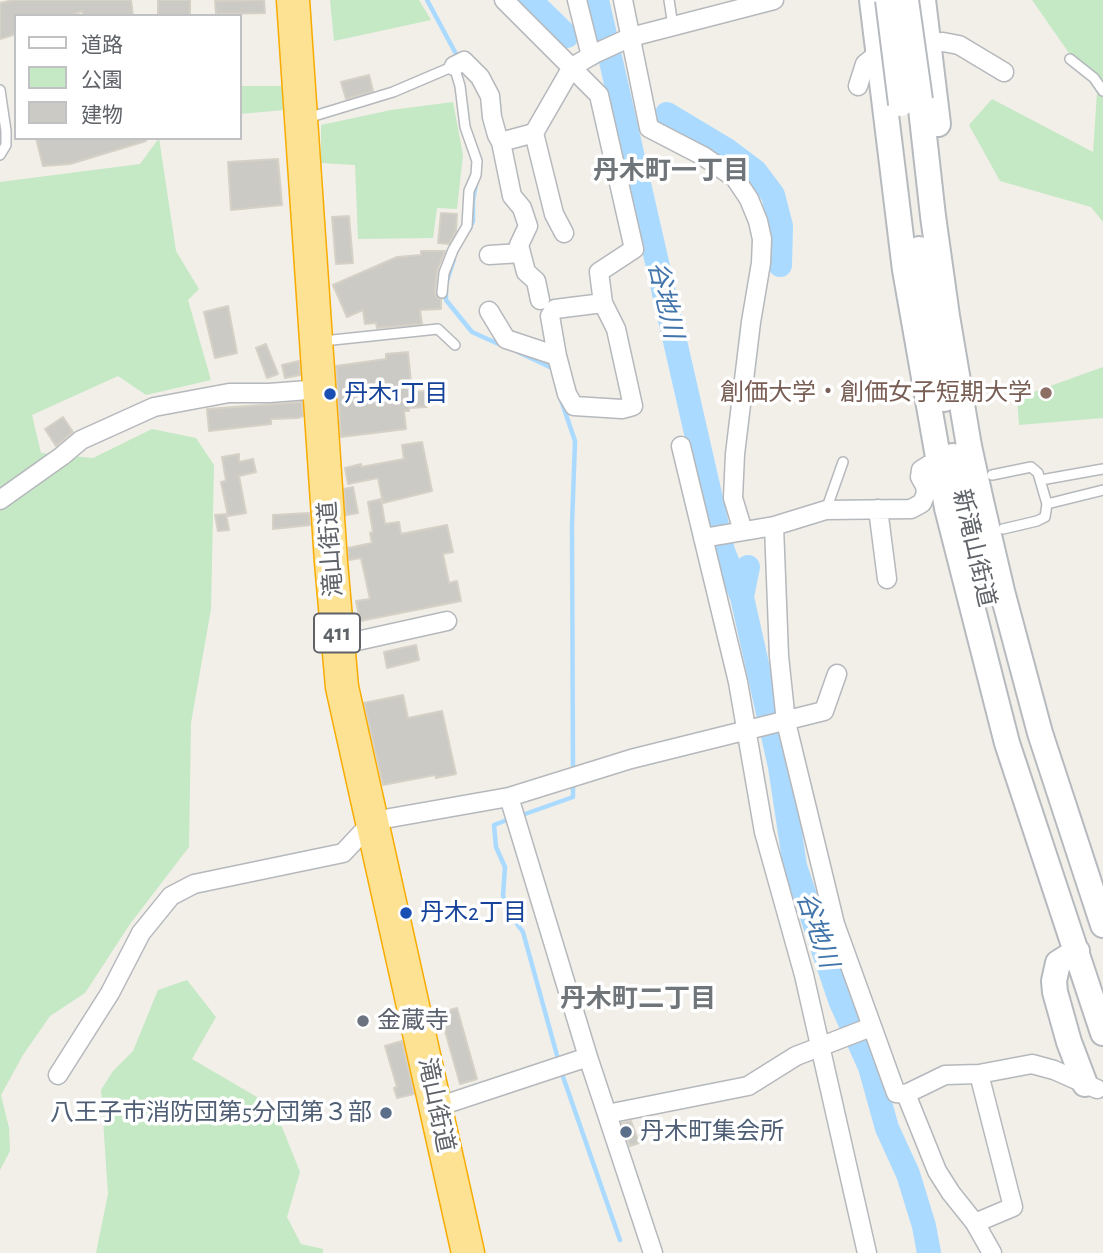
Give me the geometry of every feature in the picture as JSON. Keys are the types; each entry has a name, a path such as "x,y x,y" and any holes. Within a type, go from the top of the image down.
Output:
{"highway":[{"name":"滝山街道","path":"293,0 342,687 468,1253"}],"main road":[{"path":"877,0 910,102"},
{"path":"877,0 880,52 905,270 950,522 1007,743 1103,1033"},
{"path":"906,0 910,102"},
{"path":"923,0 963,319 962,338 955,362"},
{"name":"新滝山街道","path":"910,102 933,216 955,362 981,502 1027,686 1066,816 1103,925"},
{"name":"新滝山街道","path":"910,102 915,227 954,457 985,597 1041,797 1103,980"},
{"path":"962,399 988,458 1003,529 1057,732 1103,876"},
{"path":"1077,951 1058,963 1055,971 1055,992 1069,1042 1091,1087"}],"street":[{"path":"504,0 599,95 636,255 599,272 603,303 616,330 634,406 622,409 574,406 567,394 557,356 550,316 555,309 603,303"},
{"path":"577,0 593,54"},
{"path":"623,0 627,38 649,128 703,156 735,178 749,199 758,220 762,239 761,263 735,454 733,498 739,531"},
{"path":"564,233 554,214 534,133 572,67 627,38 774,0"},
{"path":"858,86 865,64 880,52 929,43 959,45 1003,72"},
{"path":"454,66 464,61 480,77 490,96 492,117 501,142 512,195 522,208 528,226 519,245 526,272 536,281 540,300"},
{"path":"501,142 534,133"},
{"path":"489,255 521,253"},
{"path":"489,311 506,339 557,356"},
{"path":"0,500 80,440 154,407 229,393 321,389"},
{"path":"681,446 750,729 764,832 804,975 827,1043 867,1253"},
{"path":"705,537 774,526 827,510 911,509 922,503 926,494 920,477 921,470 929,465 939,464"},
{"path":"878,509 887,579"},
{"path":"774,526 784,722 835,925 867,1028 895,1093 906,1094 945,1075 979,1074 1032,1064 1054,1070 1091,1087"},
{"path":"339,645 447,621"},
{"path":"58,1076 110,993 141,933 172,896 194,884 343,853 373,821 509,797 631,759 824,711 837,674"},
{"path":"509,797 588,1057 653,1253"},
{"path":"607,1114 748,1086 796,1056 867,1028"},
{"path":"437,1107 588,1057"},
{"path":"975,1223 1013,1206 979,1074"},
{"path":"906,1094 937,1171 975,1223 992,1253"}],"lane":[{"path":"670,0 673,26"},
{"path":"1070,60 1094,78 1103,91"},
{"path":"302,116 314,116 393,92 454,66 460,86 465,127 477,162 476,175 469,191 467,226 449,262 442,293"},
{"path":"0,90 6,131 6,145 0,155"},
{"path":"317,342 438,329 455,345"},
{"path":"827,510 844,462"},
{"path":"992,475 1031,467 1038,473 1047,503 1045,517 1037,522 1003,529"},
{"path":"1041,480 1103,469"},
{"path":"1047,503 1103,490"}],"green space":[{"path":"330,0 419,0 431,20 334,41"},
{"path":"1032,0 1103,0 1103,222 1091,207 1000,181 969,125 992,99 1093,152 1097,93"},
{"path":"242,86 284,86 284,110 242,114"},
{"path":"453,102 463,155 457,209 437,208 433,238 358,239 355,165 321,163 321,125 391,110"},
{"path":"159,140 176,251 199,289 188,300 211,380 146,395 118,376 32,415 41,453 93,458 152,429 196,438 214,465 211,609 191,723 189,847 130,924 85,993 50,1016 23,1055 1,1095 9,1128 10,1151 0,1170 0,182 140,164"},
{"path":"1103,367 1103,418 1019,425 1017,398"},
{"path":"187,980 216,1017 192,1059 274,1107 300,1172 287,1217 301,1244 323,1249 323,1253 96,1253 108,1194 101,1090 113,1071 133,1051 158,990"}],"building":[{"path":"14,0 131,0 133,14 83,14 82,11 75,14 14,14 14,35 0,39 0,3"},
{"path":"158,0 190,0 190,14 158,14"},
{"path":"264,0 265,13 216,14 215,1"},
{"path":"369,75 373,91 346,99 341,82"},
{"path":"36,140 146,140 70,164 43,166"},
{"path":"278,159 282,205 231,210 228,162"},
{"path":"441,213 457,214 456,231 449,244 438,243"},
{"path":"349,216 353,263 336,264 332,217"},
{"path":"421,251 445,251 437,271 435,292 441,300 441,309 420,310 422,324 377,328 376,323 365,324 363,310 347,317 333,285 397,257 421,255"},
{"path":"228,306 237,353 215,358 204,312"},
{"path":"266,344 278,374 267,378 256,348"},
{"path":"408,352 412,392 426,391 427,407 404,411 406,429 341,437 336,366 386,359 386,354"},
{"path":"299,361 300,375 285,378 282,365"},
{"path":"302,402 303,416 298,418 271,419 271,424 209,431 207,409"},
{"path":"63,417 73,432 56,446 45,429"},
{"path":"422,442 432,491 383,503 378,478 348,484 345,468 404,459 402,445"},
{"path":"239,454 239,462 253,459 256,472 239,476 246,513 228,516 221,482 226,481 222,457"},
{"path":"353,487 358,513 346,515 344,489"},
{"path":"381,499 385,524 399,522 401,534 447,525 453,552 443,554 449,583 457,581 461,601 360,621 356,601 370,599 361,558 349,560 348,548 372,543 368,502"},
{"path":"309,513 310,525 273,529 273,515"},
{"path":"226,514 229,530 218,531 215,515"},
{"path":"416,645 419,660 387,668 384,652"},
{"path":"403,695 408,718 442,711 456,774 436,778 435,775 383,785 364,703"},
{"path":"457,1008 477,1079 460,1084 440,1013"},
{"path":"402,1041 414,1094 397,1098 394,1088 397,1087 385,1046"},
{"path":"631,1121 639,1143 630,1146 622,1123"}],"waterway":[{"path":"427,0 455,52"},
{"name":"谷地川","path":"530,0 567,36"},
{"name":"谷地川","path":"597,0 723,551 742,597"},
{"name":"谷地川","path":"667,114 727,150 755,171 773,195 781,226 780,265"},
{"path":"469,230 473,221 476,184"},
{"path":"447,281 454,259"},
{"path":"446,289 446,300 472,332 503,346"},
{"path":"518,352 554,369"},
{"path":"559,394 575,441 572,525 573,771"},
{"name":"谷地川","path":"748,567 742,597 780,767 795,866 840,1000 870,1067 887,1128 908,1174 924,1226 929,1253"},
{"path":"525,814 573,797 573,783"},
{"path":"512,818 494,825 496,847 505,867 503,896 512,917 523,932 558,1059"},
{"path":"561,1071 620,1240"}],"place":[{"name":"創価大学・創価女子短期大学","path":"1046,393"},
{"name":"丹木1丁目","path":"330,394"},
{"name":"丹木2丁目","path":"406,913"},
{"name":"金蔵寺","path":"363,1021"},
{"name":"八王子市消防団第5分団第３部","path":"386,1113"},
{"name":"丹木町集会所","path":"626,1132"}],"district":[{"name":"丹木町一丁目","path":"671,171"},
{"name":"丹木町二丁目","path":"638,999"}]}
